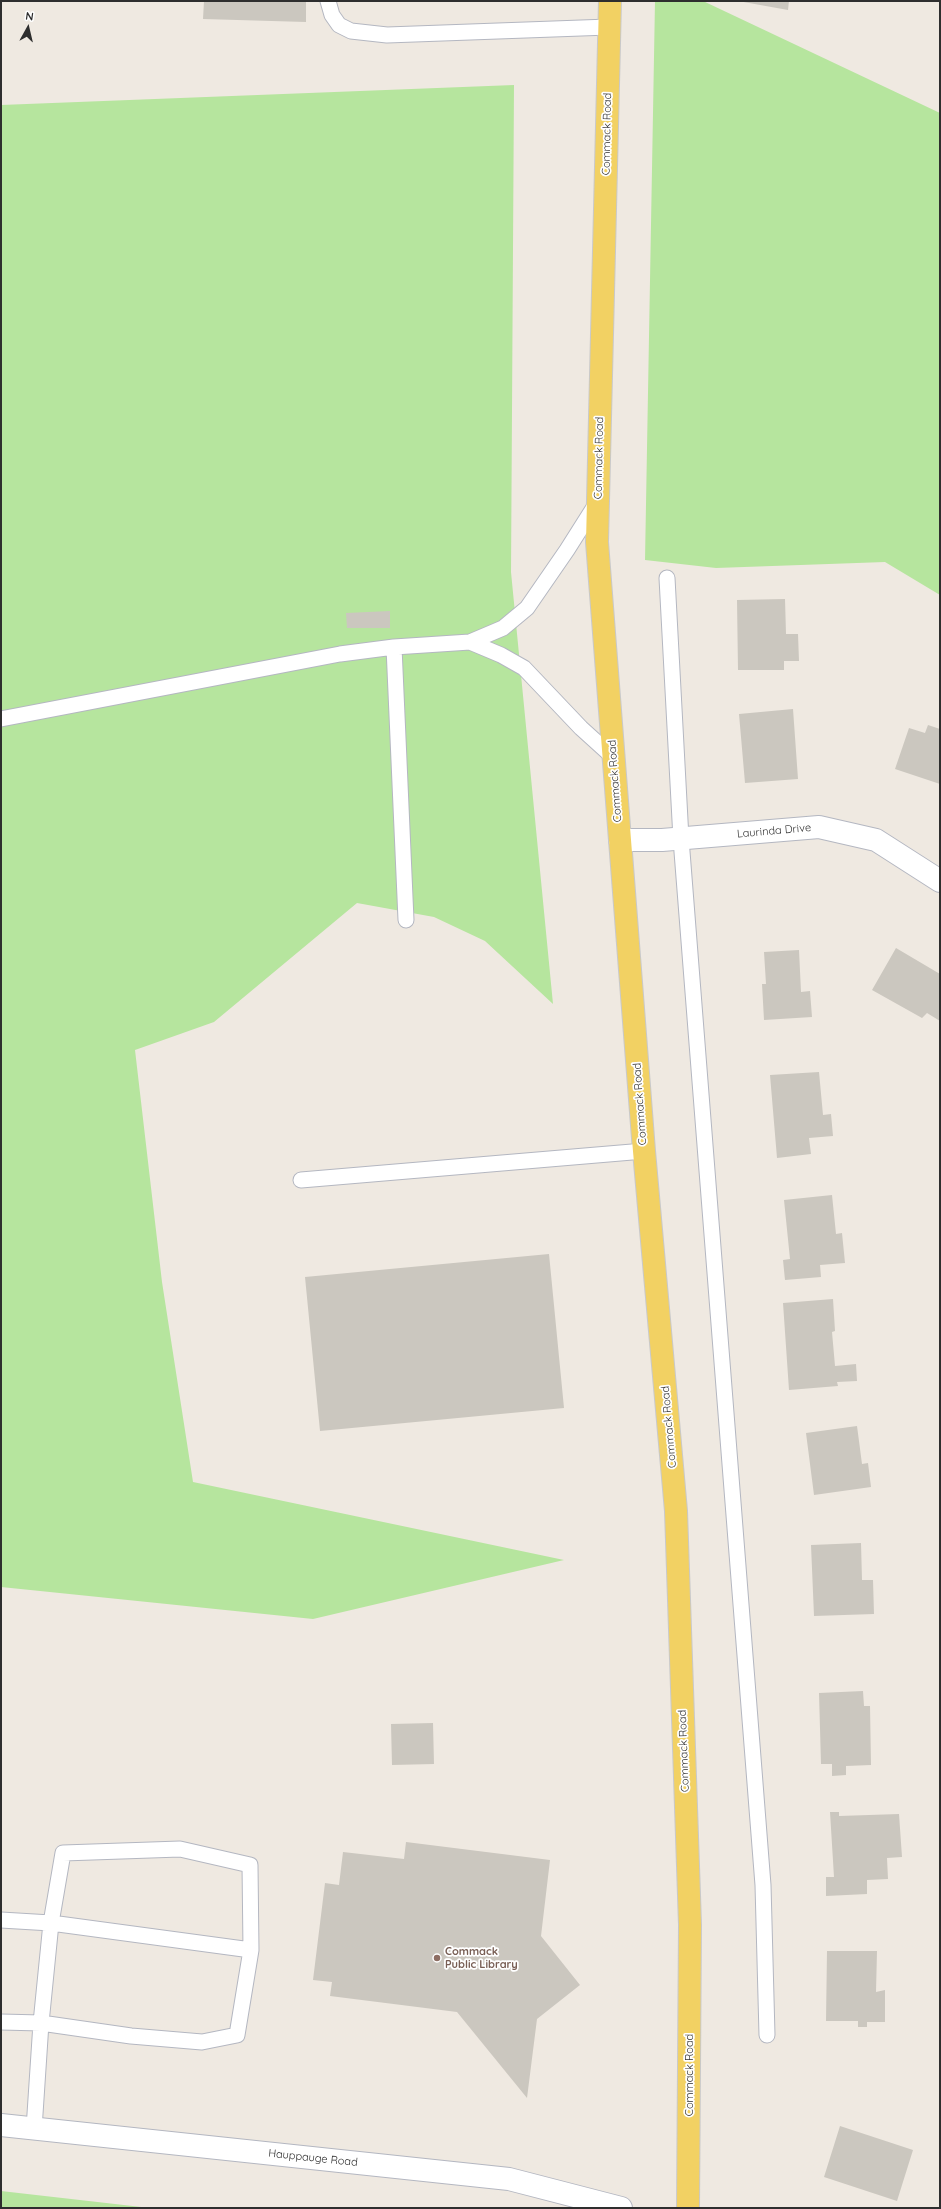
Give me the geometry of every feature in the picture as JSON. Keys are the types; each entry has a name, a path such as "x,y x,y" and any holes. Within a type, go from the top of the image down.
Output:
{"main road":[{"name":"Commack Road","path":"610,1 597,542 644,1150 676,1511 690,1925 688,2208"}],"street":[{"name":"Laurinda Drive","path":"620,840 681,839 819,827 876,840 940,881"},
{"name":"Hauppauge Road","path":"1,2125 509,2179 622,2208"}],"lane":[{"path":"328,1 332,15 339,25 351,31 386,35 609,27"},
{"path":"1,718 340,654 394,647 470,642 503,628 527,608 567,550 598,501"},
{"path":"667,578 681,839 763,1885 767,2035"},
{"path":"470,642 502,654 524,668 581,728 613,757"},
{"path":"394,647 406,920"},
{"path":"301,1180 644,1150"},
{"path":"1,2022 41,2023 131,2036 202,2042 237,2035 251,1950 250,1865 180,1848 63,1853 50,1923 41,2023 34,2129"},
{"path":"1,1920 50,1923 251,1950"}],"green space":[{"path":"655,1 703,1 940,113 940,595 885,562 716,568 645,560"},
{"path":"514,85 511,572 553,1004 485,941 434,917 357,903 214,1022 135,1050 162,1282 193,1482 564,1560 313,1619 1,1587 1,105"},
{"path":"1,2191 150,2208 1,2208"}],"building":[{"path":"204,1 306,1 306,22 203,19"},
{"path":"738,1 789,1 788,10"},
{"path":"785,599 786,634 798,634 799,661 784,661 784,670 738,670 737,600"},
{"path":"390,611 390,628 347,628 346,613"},
{"path":"793,709 798,779 745,783 739,714"},
{"path":"928,725 940,729 940,784 895,769 909,728 925,733"},
{"path":"896,948 940,974 940,1021 927,1013 922,1018 872,990"},
{"path":"799,950 801,992 810,991 812,1017 764,1020 762,984 766,984 764,952"},
{"path":"819,1072 823,1115 831,1114 833,1136 809,1138 811,1154 777,1158 770,1075"},
{"path":"832,1195 836,1234 842,1233 845,1263 820,1265 821,1277 785,1280 783,1260 790,1259 784,1200"},
{"path":"549,1254 564,1408 320,1431 305,1277"},
{"path":"833,1299 835,1331 832,1332 835,1366 856,1364 857,1381 837,1382 838,1386 789,1390 783,1303"},
{"path":"857,1426 862,1464 868,1463 871,1487 814,1495 806,1433"},
{"path":"861,1543 862,1580 873,1580 874,1614 814,1616 811,1545"},
{"path":"863,1691 864,1706 870,1706 871,1765 846,1766 846,1775 832,1776 832,1764 821,1764 819,1693"},
{"path":"433,1723 434,1764 392,1765 391,1724"},
{"path":"830,1812 839,1812 839,1816 899,1814 902,1857 887,1858 888,1879 867,1880 867,1894 826,1896 826,1877 834,1877"},
{"name":"Commack Public Library","path":"406,1842 550,1860 541,1936 580,1985 537,2019 527,2098 457,2012 330,1996 332,1982 313,1980 325,1883 339,1885 343,1852 404,1859"},
{"path":"827,1951 877,1951 876,1992 885,1990 885,2022 867,2022 867,2027 858,2027 858,2021 826,2021"},
{"path":"840,2126 913,2150 897,2201 824,2177"}],"place":[{"name":"Commack Public Library","path":"437,1958"}]}
